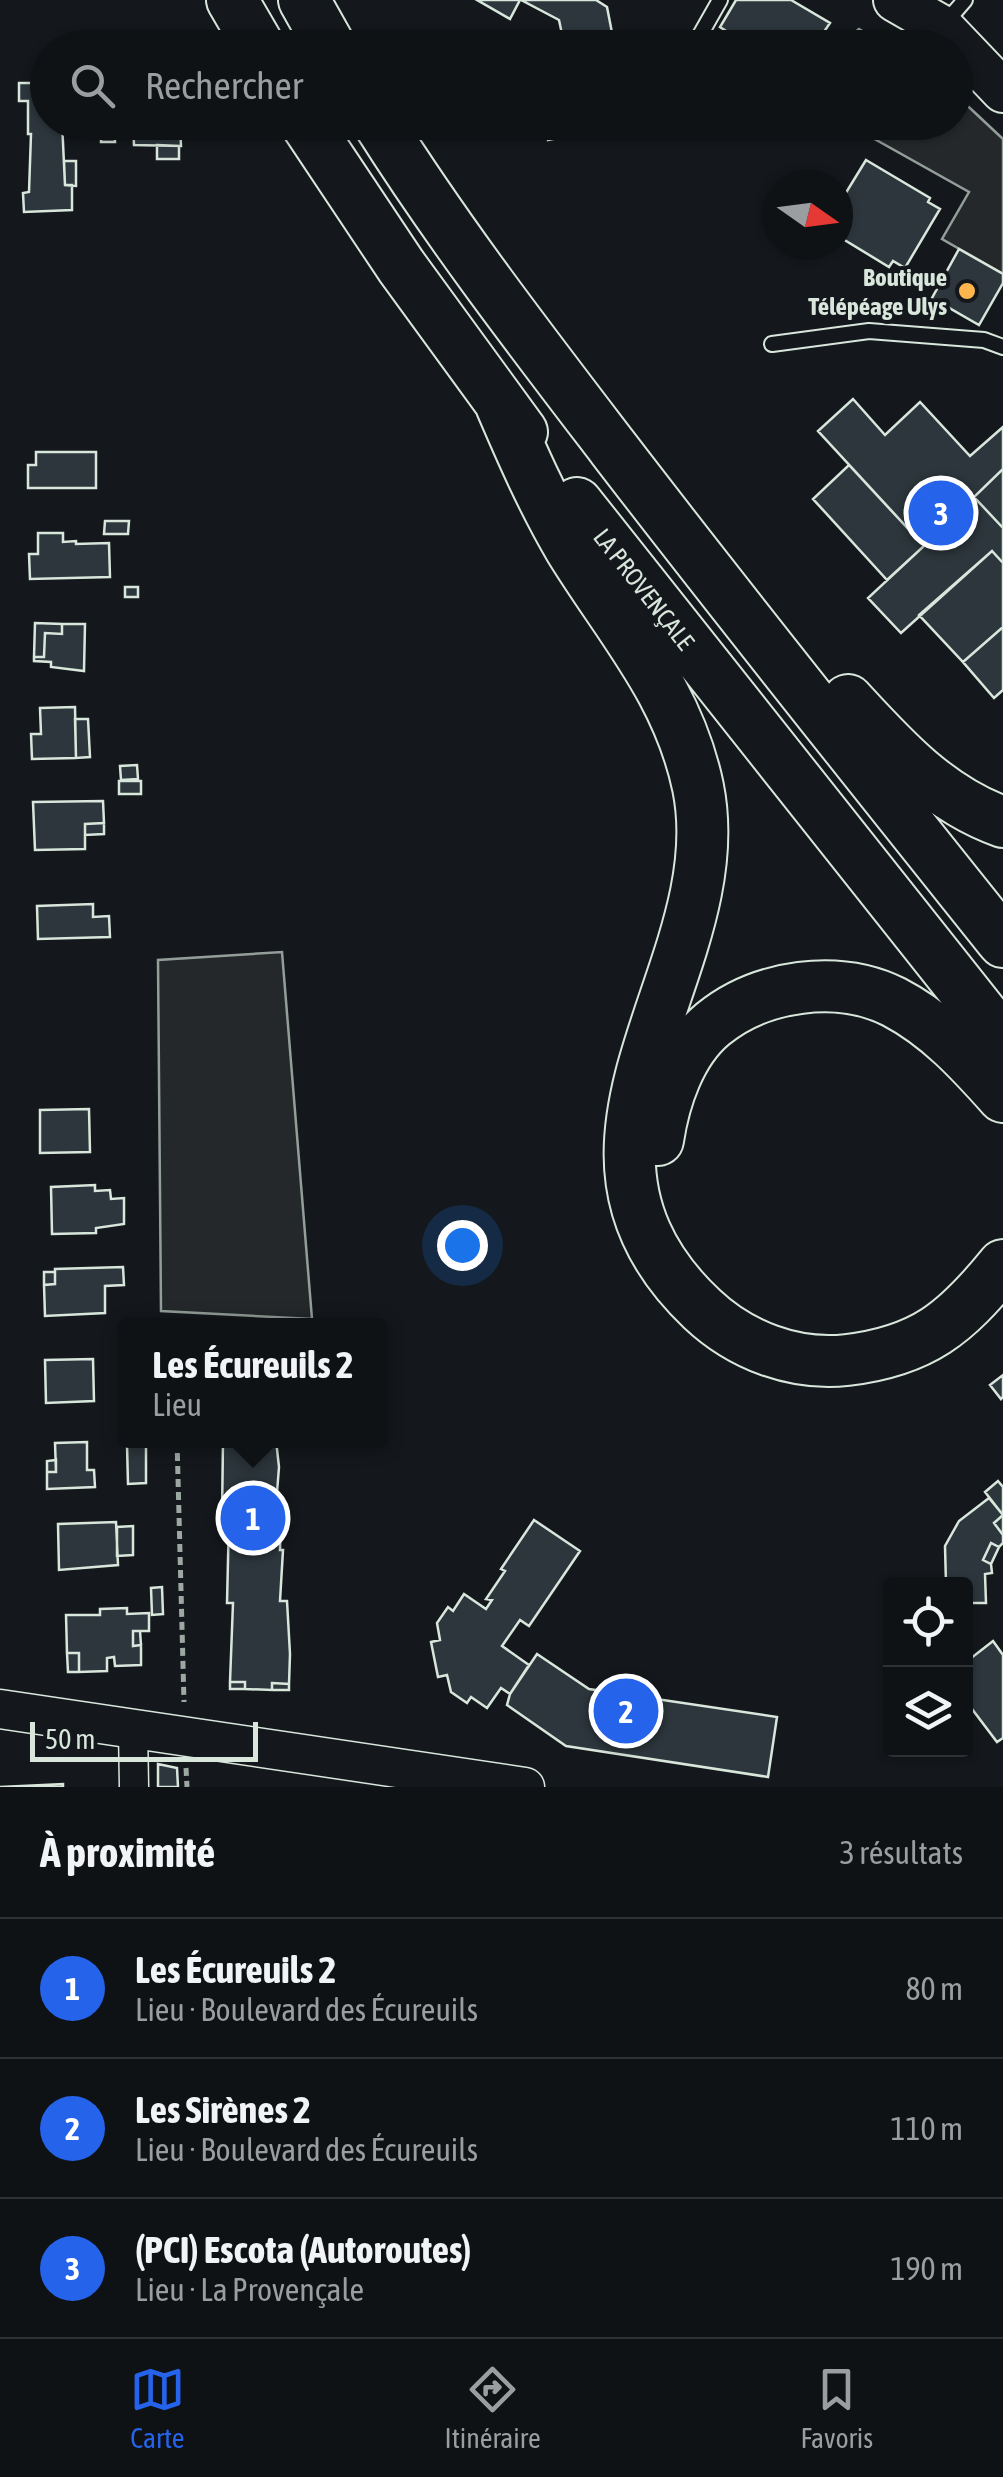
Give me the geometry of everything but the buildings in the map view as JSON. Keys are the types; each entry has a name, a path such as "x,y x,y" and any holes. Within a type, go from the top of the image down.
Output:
{"highway":[{"path":"232,0 250,30"},
{"path":"304,0 321,30"},
{"name":"LA PROVENÇALE","path":"318,140 401,266 501,405 1003,1040"},
{"path":"389,140 495,292 688,546 1003,942"},
{"path":"501,405 540,494 571,550 670,703 698,788 700,853 694,893 646,1051 634,1104 628,1158 641,1225 672,1280 722,1328 772,1352 827,1362 886,1355 933,1334 970,1306 1003,1265"},
{"path":"688,546 764,614 910,765 966,806 1003,822"},
{"path":"1003,1097 964,1052 929,1023 891,1001 846,987 801,987 754,1000 712,1025 682,1062 662,1110 654,1166 668,1218 693,1268 736,1309 780,1331 827,1339 876,1331 920,1314 952,1290 1003,1228"}],"main road":[{"path":"895,0 954,14"},
{"path":"973,33 1003,46"},
{"path":"973,44 1003,91"}],"street":[{"path":"0,1709 525,1787"},
{"path":"133,1729 134,1787"}],"lane":[{"path":"702,30 720,0"},
{"path":"772,344 870,331 984,340 1003,348"}],"path":[{"path":"178,1448 187,1787"}],"shaded area":[{"path":"973,111 1003,139 1003,274 942,239 969,192 876,140 973,140"},
{"path":"282,952 312,1318 161,1311 158,960"}],"place":[{"name":"Boutique Télépéage Ulys","path":"967,291"},
{"name":"(PCI) Escota (Autoroutes)","path":"941,513"},
{"name":"Les Écureuils 2","path":"253,1518"},
{"name":"Les Sirènes 2","path":"626,1711"}]}
